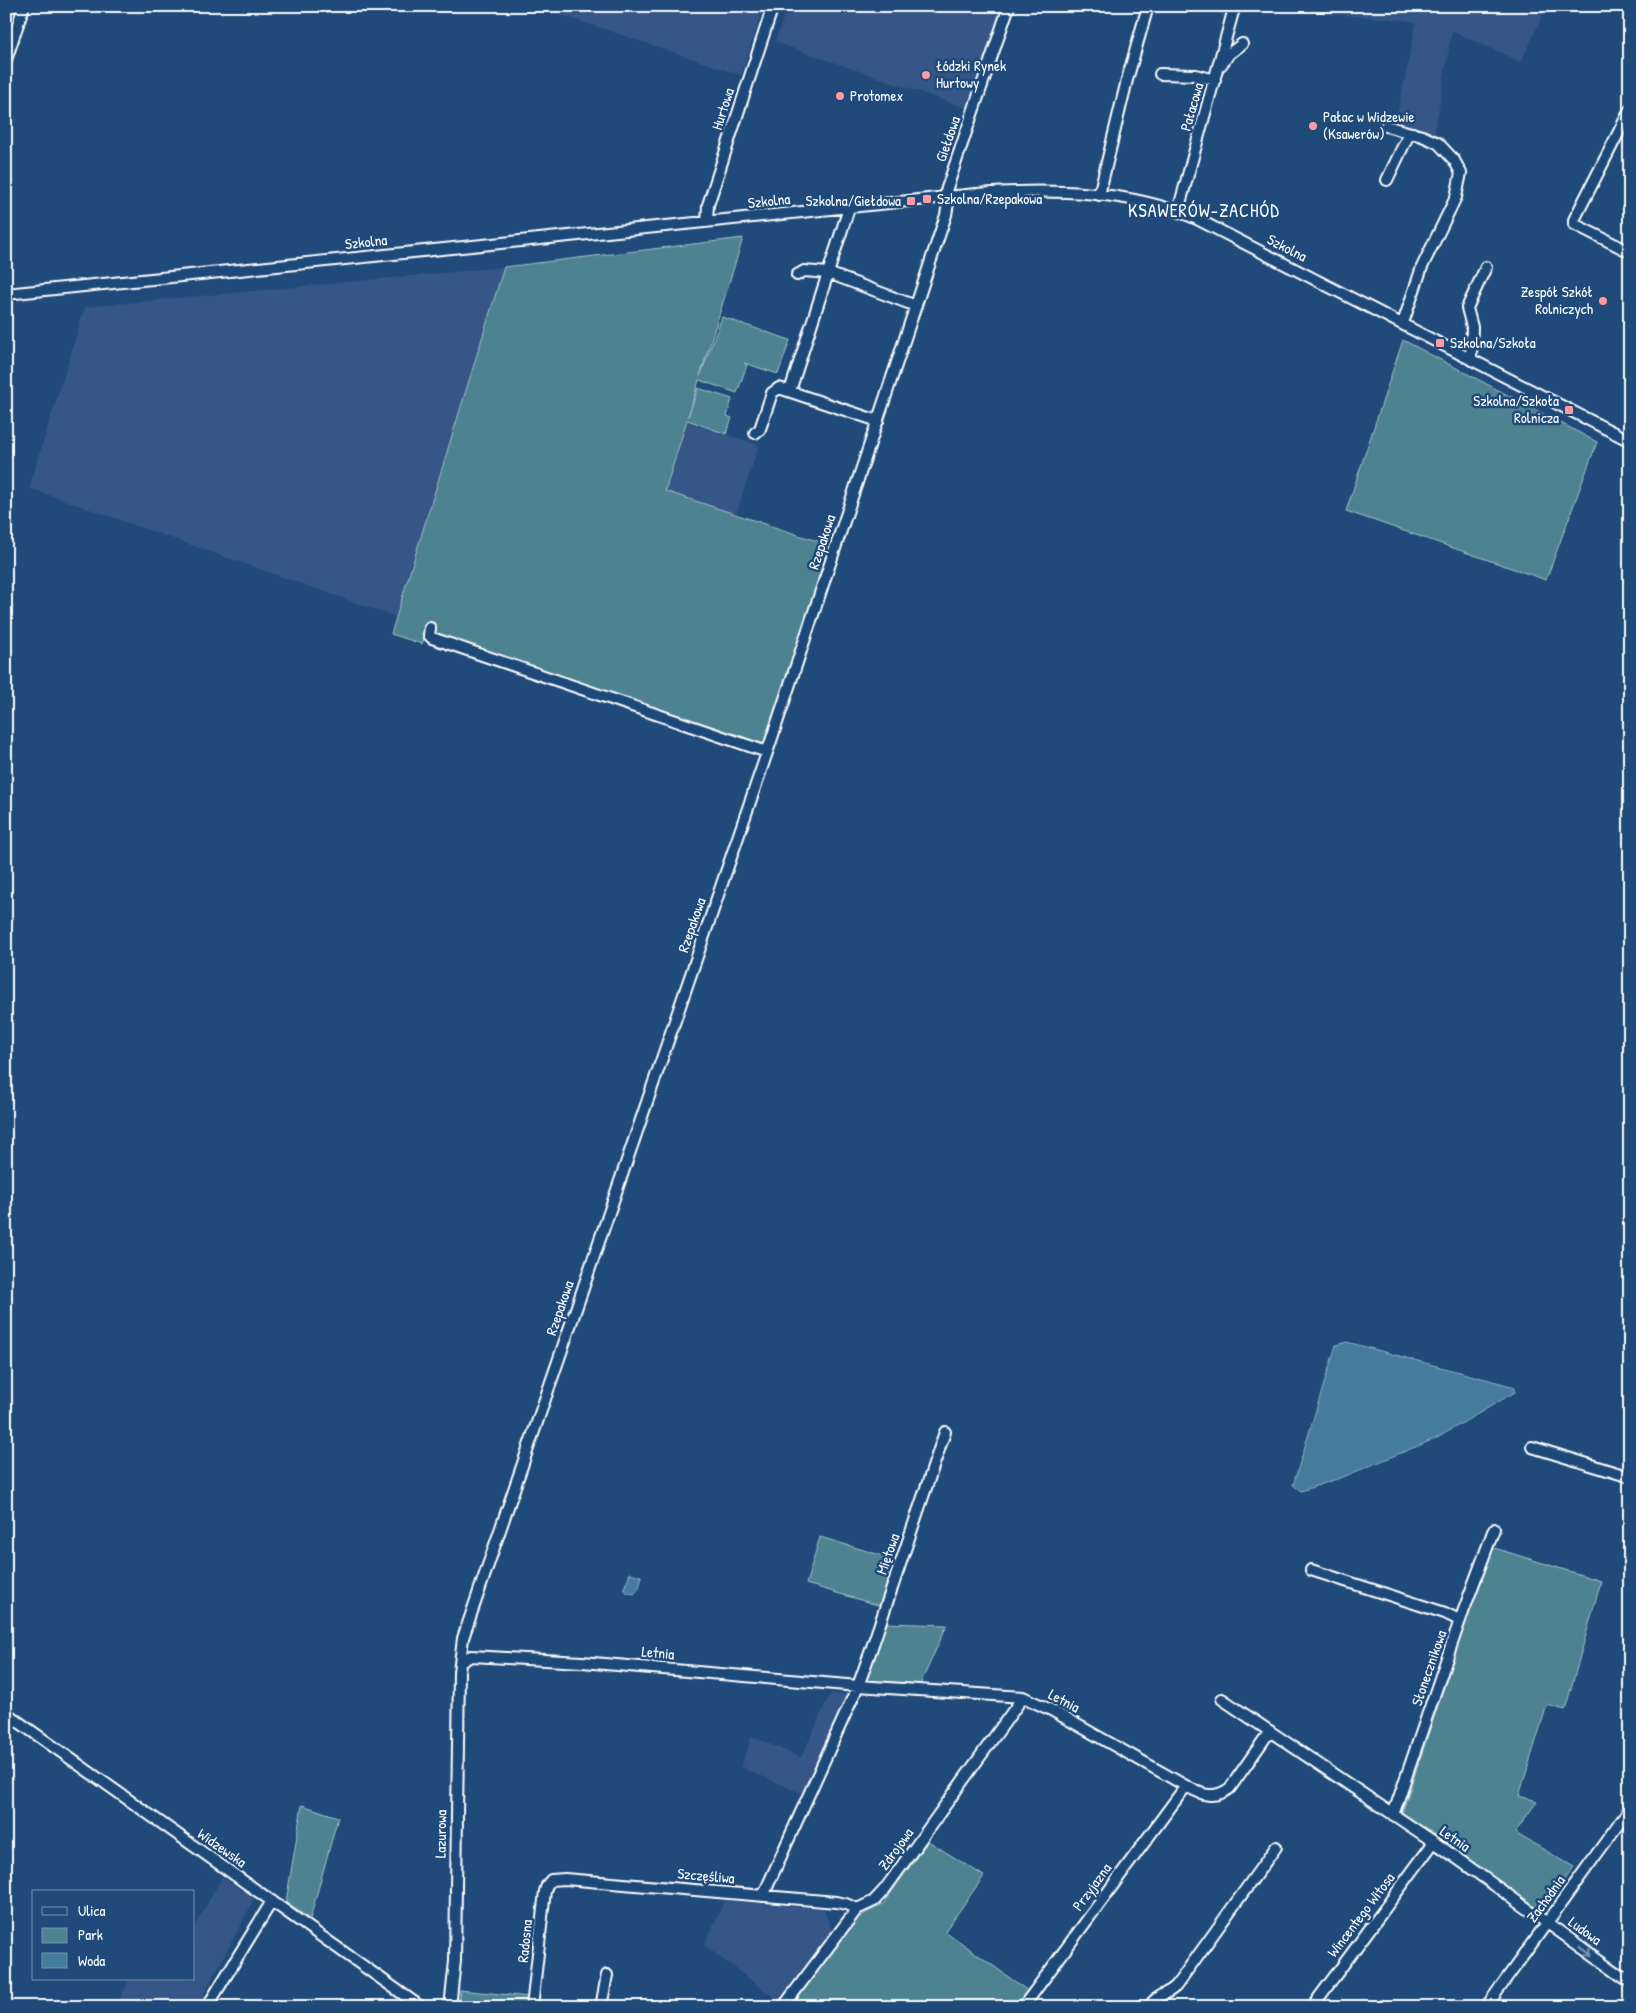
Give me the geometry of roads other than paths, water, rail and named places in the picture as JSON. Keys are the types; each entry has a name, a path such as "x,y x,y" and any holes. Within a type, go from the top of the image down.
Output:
{"street":[{"path":"6,60 24,6"},
{"name":"Hurtowa","path":"707,222 708,205 773,6"},
{"name":"Giełdowa","path":"947,197 946,191 1009,6"},
{"path":"1099,195 1127,80 1148,6"},
{"name":"Pałacowa","path":"1178,211 1233,12"},
{"path":"1160,74 1216,75 1229,54 1242,44"},
{"path":"1629,114 1574,220 1574,224 1630,252"},
{"path":"1386,126 1422,136 1443,148 1454,160 1461,173 1456,197 1422,267 1403,324"},
{"path":"1387,180 1408,136 1413,133"},
{"name":"Szkolna","path":"6,294 947,197 1032,191 1099,195 1141,200 1178,211 1630,441"},
{"name":"Rzepakowa","path":"461,1662 463,1638 767,752 948,209 947,197"},
{"path":"790,391 849,208"},
{"path":"1471,359 1472,327 1467,308 1486,267"},
{"path":"797,275 804,271 828,274 916,306"},
{"path":"755,433 760,429 774,390 778,388 878,421"},
{"path":"430,628 429,635 432,638 767,752"},
{"name":"Miętowa","path":"763,1896 858,1686 945,1432"},
{"path":"1532,1447 1630,1477"},
{"path":"1459,1623 1494,1529"},
{"name":"Słonecznikowa","path":"1311,1570 1445,1613 1457,1619 1459,1623 1393,1815"},
{"name":"Letnia","path":"461,1662 471,1656 582,1662 858,1686 1023,1697 1051,1710 1186,1786 1209,1796 1224,1793 1230,1788 1270,1731 1434,1842 1547,1923"},
{"name":"Lazurowa","path":"450,2007 455,1961 459,1672 461,1662"},
{"name":"Zdrojowa","path":"783,2007 857,1909 874,1901 885,1889 1023,1697"},
{"path":"1222,1699 1270,1731"},
{"name":"Widzewska","path":"6,1713 421,2007"},
{"name":"Przyjazna","path":"1023,2007 1186,1786"},
{"name":"Zachodnia","path":"1486,2007 1630,1808"},
{"name":"Wincentego Witosa","path":"1312,2007 1434,1842"},
{"path":"1149,2007 1159,1995 1172,1991 1176,1986 1276,1847"},
{"name":"Szczęśliwa","path":"551,1880 836,1902 857,1909"},
{"name":"Radosna","path":"532,2007 546,1884 551,1880"},
{"path":"207,2007 272,1901"},
{"name":"Ludowa","path":"1547,1923 1630,1982"},
{"path":"601,2007 607,1976"}],"water":[{"path":"1347,1342 1515,1387 1515,1392 1437,1438 1343,1477 1301,1491 1293,1485 1336,1345"},
{"path":"630,1573 641,1576 641,1581 634,1594 626,1592 624,1588"}],"place":[{"name":"Łódzki Rynek Hurtowy","path":"926,75"},
{"name":"Protomex","path":"840,96"},
{"name":"Pałac w Widzewie (Ksawerów)","path":"1313,126"},
{"name":"Szkolna/Rzepakowa","path":"927,199"},
{"name":"Szkolna/Giełdowa","path":"911,201"},
{"name":"Zespół Szkół Rolniczych","path":"1603,301"},
{"name":"Szkolna/Szkoła","path":"1440,343"},
{"name":"Szkolna/Szkoła Rolnicza","path":"1569,410"}],"district":[{"name":"KSAWERÓW-ZACHÓD","path":"1204,211"}]}
